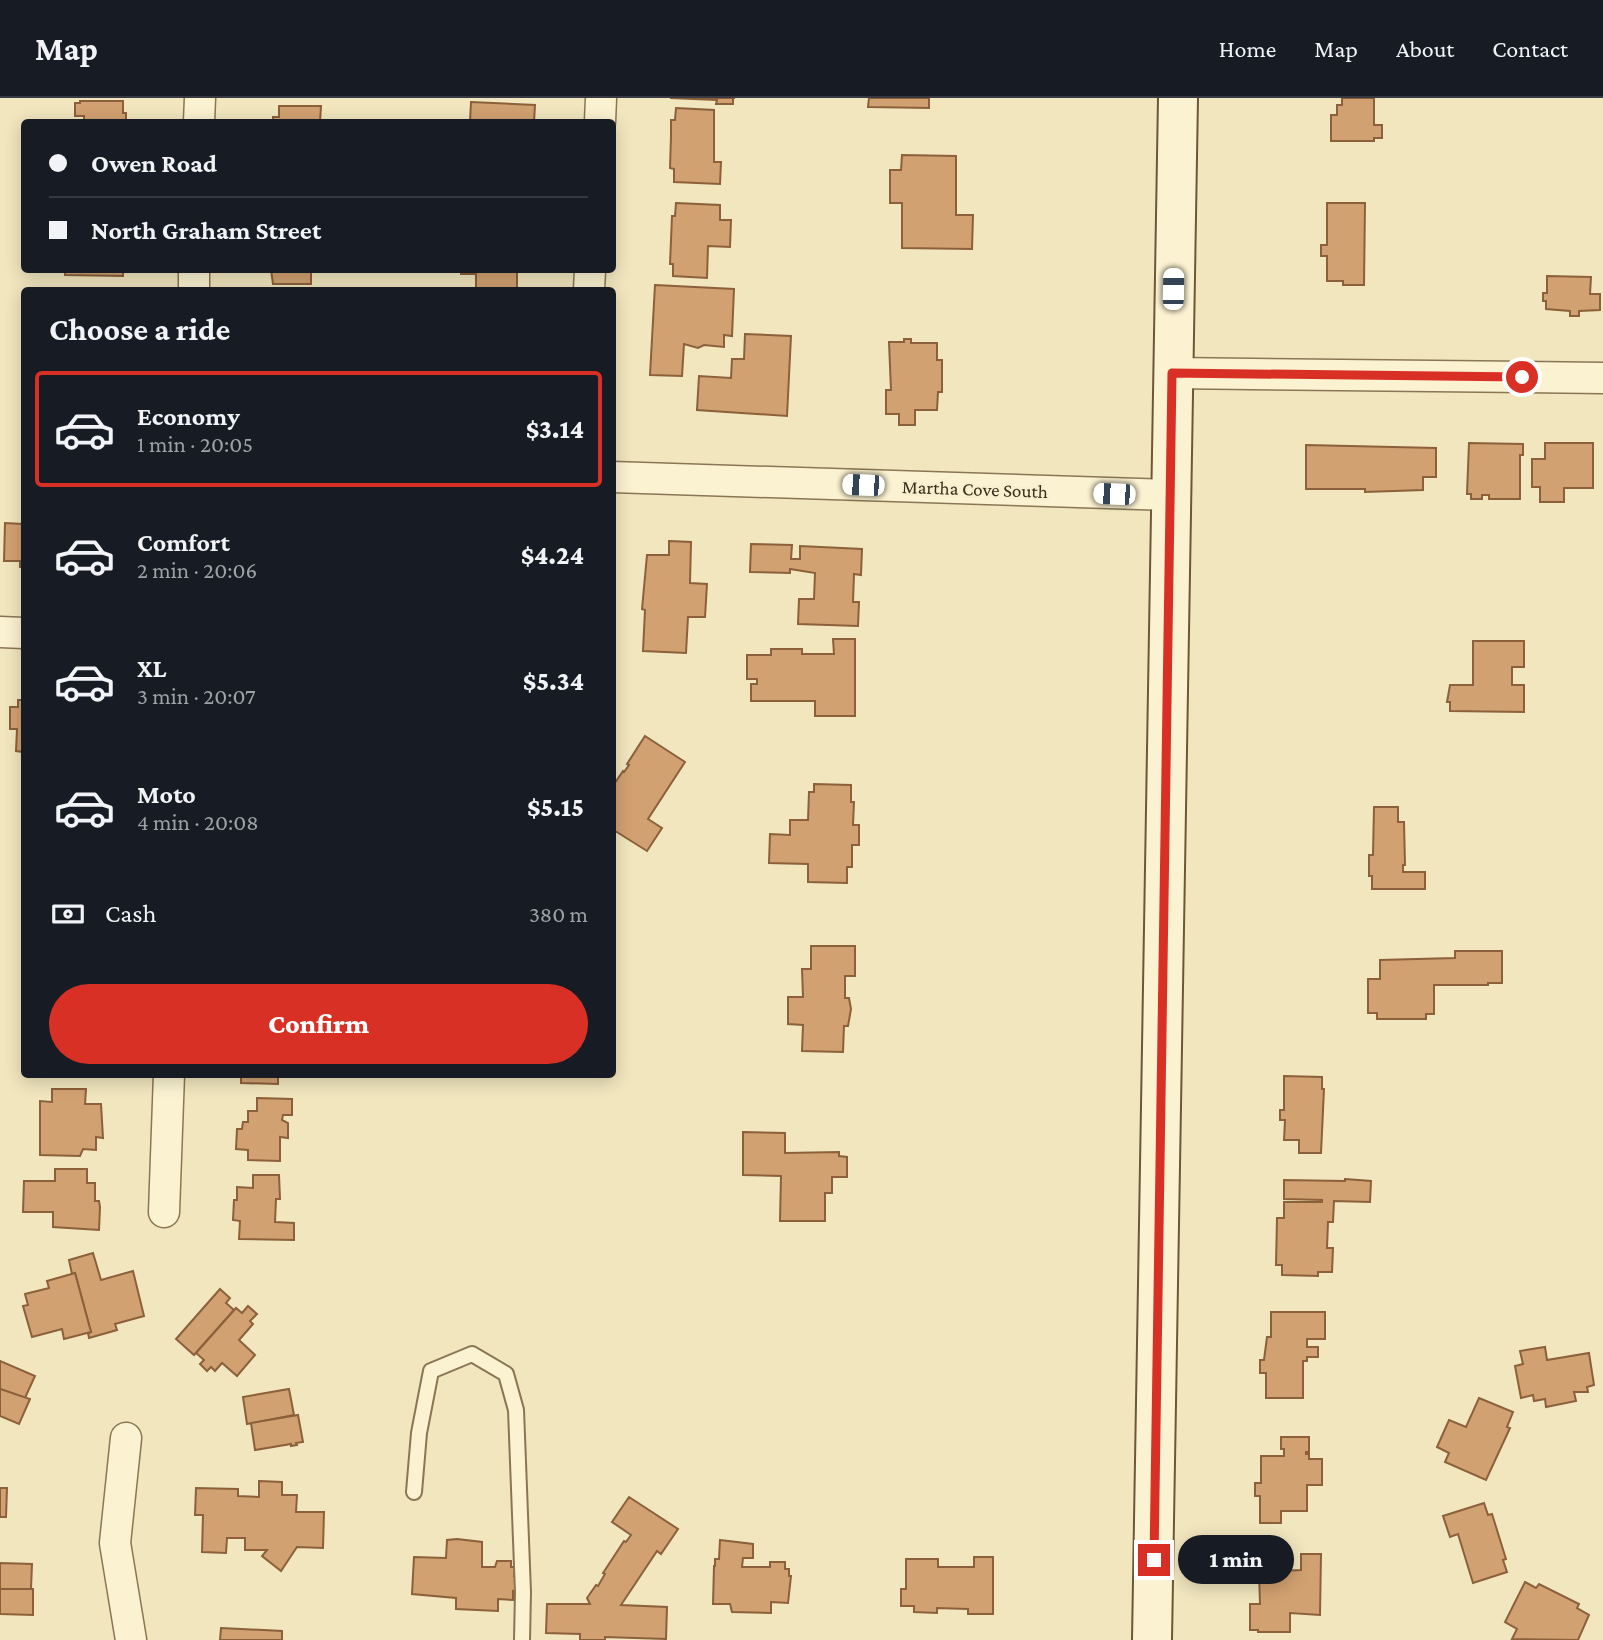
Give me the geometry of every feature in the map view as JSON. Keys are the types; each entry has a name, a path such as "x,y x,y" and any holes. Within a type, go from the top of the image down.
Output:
{"main road":[{"path":"1152,1640 1178,98"}],"street":[{"path":"199,119 200,98"},
{"path":"600,119 601,98"},
{"path":"1172,373 1603,378"},
{"name":"Martha Cove South","path":"616,477 1170,495"},
{"path":"0,632 21,633"},
{"path":"164,1212 169,1078"},
{"path":"126,1438 115,1543 131,1640"}],"lane":[{"path":"414,1492 419,1433 430,1371 472,1354 506,1374 516,1410 523,1592 522,1640"}],"building":[{"path":"670,98 733,98 733,104 716,104 717,100"},
{"path":"869,98 929,98 929,108 868,107"},
{"path":"1342,98 1374,98 1374,125 1382,125 1382,138 1374,138 1374,141 1331,141 1331,115 1337,115 1337,105 1342,105"},
{"path":"123,101 126,119 84,119 84,116 75,116 75,103"},
{"path":"471,102 535,105 534,119 470,119"},
{"path":"279,106 321,106 320,119 273,119 279,117"},
{"path":"676,108 714,110 714,162 721,162 720,184 674,182 674,169 670,168 671,120 675,120"},
{"path":"902,155 956,156 956,215 973,215 972,249 902,248 902,203 890,203 890,170 901,170"},
{"path":"676,203 720,205 720,220 731,220 730,247 708,246 707,278 673,276 673,264 670,264 672,216 675,216"},
{"path":"1327,203 1365,203 1364,285 1343,285 1343,281 1327,281 1327,256 1321,256 1321,245 1327,245"},
{"path":"65,273 123,273 123,276"},
{"path":"271,273 311,273 311,284 273,284"},
{"path":"517,273 517,287 476,287 476,274 461,274"},
{"path":"1547,276 1591,277 1590,294 1600,294 1600,310 1579,311 1579,316 1570,316 1570,311 1546,309 1543,293 1547,293"},
{"path":"655,285 734,289 732,336 724,335 724,347 704,345 698,348 684,344 682,376 650,375"},
{"path":"745,334 791,336 787,416 697,410 699,376 731,378 732,359 744,359"},
{"path":"904,339 911,339 911,343 937,343 937,360 942,360 942,392 938,392 937,410 915,410 915,425 899,425 899,414 886,414 886,390 891,390 889,342 904,342"},
{"path":"1469,443 1523,444 1523,455 1520,455 1520,499 1489,499 1489,495 1482,495 1482,499 1471,499 1471,494 1467,494"},
{"path":"1545,443 1593,443 1593,488 1564,488 1564,502 1540,502 1540,487 1532,487 1532,459 1545,459"},
{"path":"1306,445 1436,448 1436,477 1423,477 1423,490 1365,492 1365,489 1306,489"},
{"path":"5,523 21,524 21,567 20,561 4,561"},
{"path":"669,541 691,542 690,583 707,584 705,617 688,617 686,653 643,651 645,610 642,609 647,555 669,555"},
{"path":"751,544 792,545 791,559 800,559 800,546 862,549 861,575 854,574 853,602 859,602 858,626 798,624 799,599 814,599 815,573 790,569 790,573 750,572"},
{"path":"833,639 855,639 855,716 815,716 815,701 751,701 751,684 757,684 757,679 747,679 747,655 771,655 771,649 802,649 802,654 834,654"},
{"path":"1473,641 1524,641 1524,667 1512,667 1512,685 1524,685 1524,712 1450,711 1450,702 1447,702 1450,685 1473,685"},
{"path":"18,700 21,700 21,752 16,751 17,729 10,729 10,707 18,707"},
{"path":"645,736 685,762 648,819 662,828 647,851 616,832 616,781 629,765 627,764"},
{"path":"814,784 851,785 851,802 854,802 853,825 859,825 859,845 852,845 852,867 847,867 847,883 808,882 808,864 769,863 770,834 790,835 790,820 808,820 809,792 814,792"},
{"path":"1374,807 1398,807 1398,822 1404,822 1403,872 1425,872 1425,889 1372,889 1369,855 1373,855"},
{"path":"811,946 855,946 855,976 845,976 845,998 849,998 851,1009 848,1026 844,1026 843,1052 802,1051 803,1025 788,1024 788,997 803,997 802,969 811,969"},
{"path":"1455,951 1502,951 1502,983 1434,985 1434,1014 1426,1014 1426,1019 1377,1019 1377,1013 1368,1013 1368,979 1380,979 1380,960 1455,958"},
{"path":"1284,1076 1322,1077 1324,1089 1321,1153 1299,1153 1299,1140 1284,1140 1285,1120 1280,1120 1280,1110 1284,1110"},
{"path":"241,1078 278,1078 278,1084 241,1083"},
{"path":"52,1089 86,1089 85,1104 101,1104 103,1138 96,1137 96,1150 83,1149 80,1156 40,1155 40,1101 52,1102"},
{"path":"257,1098 292,1099 292,1115 283,1115 282,1120 288,1123 288,1138 280,1137 280,1161 248,1160 248,1150 236,1149 237,1129 242,1129 243,1122 248,1122 248,1111 257,1111"},
{"path":"743,1132 785,1133 785,1153 839,1152 839,1156 847,1157 847,1177 832,1177 832,1193 825,1193 825,1221 780,1221 781,1176 743,1175"},
{"path":"55,1169 87,1169 87,1183 95,1183 95,1201 99,1201 99,1230 53,1227 53,1212 23,1212 24,1181 55,1181"},
{"path":"253,1175 279,1175 280,1199 276,1199 275,1222 294,1223 294,1240 239,1239 240,1221 233,1220 234,1200 237,1200 237,1187 253,1188"},
{"path":"1284,1180 1371,1181 1370,1202 1334,1201 1333,1222 1328,1222 1327,1248 1333,1248 1332,1272 1318,1272 1318,1276 1282,1275 1282,1265 1276,1265 1277,1218 1284,1218 1284,1202 1322,1202 1284,1199"},
{"path":"93,1253 101,1280 133,1271 144,1316 115,1324 117,1330 89,1338 88,1333 91,1332 69,1260"},
{"path":"75,1273 91,1332 64,1339 62,1329 32,1337 23,1306 28,1305 25,1294 49,1288 47,1281"},
{"path":"220,1289 230,1298 226,1303 234,1310 194,1355 176,1339"},
{"path":"248,1306 257,1314 250,1321 253,1324 239,1340 255,1355 237,1376 222,1363 215,1371 211,1367 207,1371 200,1364 204,1360 196,1353 236,1308 242,1313"},
{"path":"1271,1312 1325,1312 1325,1339 1307,1339 1307,1347 1318,1347 1318,1357 1307,1357 1307,1361 1303,1361 1303,1398 1266,1398 1266,1373 1260,1373 1260,1360 1264,1360 1267,1337 1271,1337"},
{"path":"1545,1347 1547,1360 1589,1353 1594,1385 1587,1387 1588,1392 1574,1392 1576,1401 1546,1407 1545,1399 1534,1401 1533,1395 1521,1398 1515,1366 1523,1364 1520,1351"},
{"path":"0,1361 35,1376 25,1398 0,1389"},
{"path":"0,1389 30,1399 19,1424 0,1416"},
{"path":"289,1389 294,1415 247,1424 243,1397"},
{"path":"1479,1398 1513,1412 1507,1427 1510,1428 1486,1480 1445,1462 1449,1453 1437,1447 1449,1420 1466,1427"},
{"path":"298,1415 303,1442 255,1450 251,1423"},
{"path":"1281,1437 1309,1437 1309,1452 1306,1454 1309,1454 1309,1459 1322,1459 1322,1485 1307,1485 1307,1511 1281,1511 1281,1523 1260,1523 1260,1496 1255,1496 1255,1483 1261,1483 1261,1456 1284,1456"},
{"path":"259,1481 282,1482 282,1495 297,1495 296,1512 324,1512 323,1548 297,1547 281,1571 262,1556 267,1550 245,1550 245,1538 227,1538 226,1553 202,1552 203,1515 195,1515 196,1488 238,1489 238,1496 259,1497"},
{"path":"0,1488 7,1488 6,1517 0,1517"},
{"path":"629,1497 678,1529 661,1554 657,1551 621,1605 667,1607 666,1639 605,1637 605,1640 580,1640 580,1634 546,1633 547,1604 590,1604 587,1598 596,1585 598,1586 605,1574 603,1573 624,1541 631,1535 612,1522"},
{"path":"1484,1503 1488,1515 1492,1514 1506,1559 1503,1560 1507,1572 1473,1583 1458,1534 1450,1537 1443,1516"},
{"path":"447,1540 482,1542 482,1567 495,1567 497,1561 511,1561 511,1567 515,1567 516,1592 513,1591 513,1600 498,1599 498,1611 456,1609 456,1598 412,1594 414,1557 446,1558"},
{"path":"720,1540 753,1544 753,1558 743,1558 742,1567 770,1567 770,1562 785,1562 785,1569 789,1569 791,1576 788,1603 771,1602 771,1613 732,1612 730,1604 713,1604 714,1566 715,1559 719,1559"},
{"path":"1301,1554 1321,1554 1320,1615 1290,1613 1290,1632 1250,1630 1250,1604 1260,1604 1259,1572 1301,1570"},
{"path":"974,1557 993,1557 993,1614 968,1614 968,1609 937,1608 937,1613 914,1612 914,1606 901,1606 901,1589 906,1589 906,1559 938,1559 938,1567 974,1567"},
{"path":"0,1563 32,1564 31,1589 0,1589"},
{"path":"1525,1582 1536,1588 1539,1584 1579,1604 1577,1608 1589,1615 1578,1640 1512,1639 1517,1629 1505,1622"},
{"path":"0,1589 33,1589 33,1615 0,1614"},
{"path":"221,1628 282,1631 282,1640 220,1640"}],"route":[{"path":"1154,1560 1172,373 1522,377"}]}
